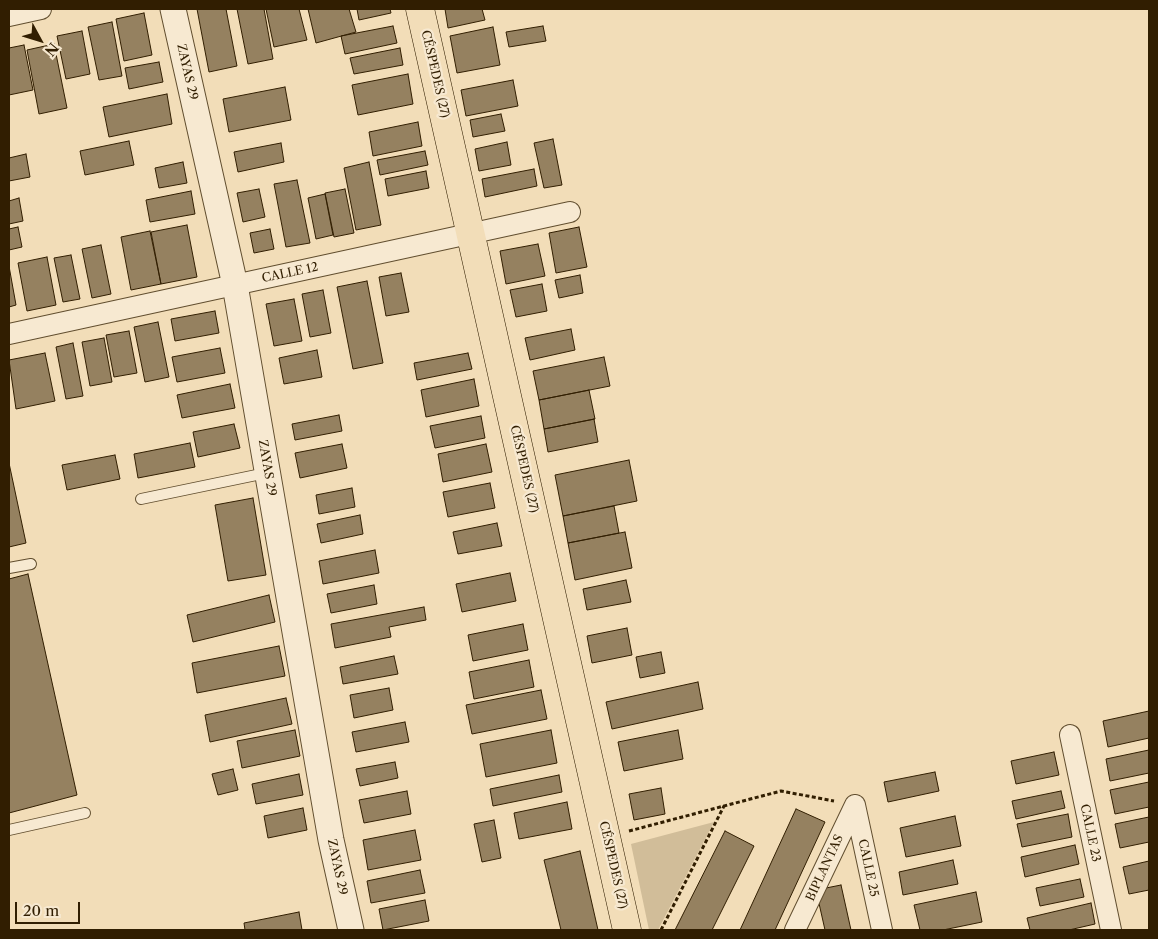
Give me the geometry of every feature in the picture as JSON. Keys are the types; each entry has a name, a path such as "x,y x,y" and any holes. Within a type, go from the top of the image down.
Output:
{"main road":[{"name":"CÉSPEDES (27)","path":"420,9 627,930"}],"street":[{"path":"9,16 41,9"},
{"name":"ZAYAS 29","path":"173,9 235,285 331,840 351,930"},
{"name":"CALLE 12","path":"9,334 570,212"},
{"name":"CALLE 23","path":"1070,735 1111,930"},
{"name":"BIPLANTAS","path":"795,930 855,805"},
{"name":"CALLE 25","path":"855,805 882,930"}],"lane":[{"path":"141,499 268,472"},
{"path":"9,568 31,564"},
{"path":"9,830 85,813"}],"path":[{"path":"606,836 781,791 855,805"},
{"path":"661,930 724,805"}],"shaded area":[{"path":"714,822 658,930 649,930 631,844"}],"building":[{"path":"197,9 226,9 237,66 209,72"},
{"path":"237,9 264,9 273,59 248,64"},
{"path":"266,9 299,9 307,40 274,47"},
{"path":"308,9 349,9 356,32 316,43"},
{"path":"357,9 390,9 391,13 359,20"},
{"path":"445,9 482,9 485,20 448,28"},
{"path":"144,13 152,55 124,61 116,19"},
{"path":"112,22 122,76 99,80 88,27"},
{"path":"393,26 397,43 345,54 341,36"},
{"path":"543,26 546,41 509,47 506,32"},
{"path":"493,27 500,65 457,73 450,36"},
{"path":"82,31 90,74 66,79 57,36"},
{"path":"54,44 67,108 39,114 27,50"},
{"path":"24,45 33,90 9,95 9,48"},
{"path":"400,48 403,65 354,74 350,58"},
{"path":"159,62 163,82 129,89 125,68"},
{"path":"408,74 413,104 358,115 352,85"},
{"path":"513,80 518,106 466,116 461,90"},
{"path":"285,87 291,120 229,132 223,99"},
{"path":"167,94 172,124 109,137 103,107"},
{"path":"501,114 505,131 473,137 470,120"},
{"path":"418,122 422,146 373,156 369,132"},
{"path":"553,139 562,185 544,188 534,143"},
{"path":"129,141 134,165 85,175 80,151"},
{"path":"507,142 511,165 479,171 475,149"},
{"path":"281,143 284,162 238,172 234,152"},
{"path":"425,151 428,165 380,175 377,160"},
{"path":"26,154 30,177 9,181 9,158"},
{"path":"183,162 187,183 159,188 155,168"},
{"path":"369,162 381,225 356,230 344,168"},
{"path":"534,169 537,186 485,197 482,179"},
{"path":"426,171 429,188 388,196 385,179"},
{"path":"297,180 310,243 286,247 274,184"},
{"path":"259,189 265,217 243,222 237,193"},
{"path":"345,189 354,233 334,237 325,193"},
{"path":"191,191 195,214 150,222 146,200"},
{"path":"325,194 333,235 316,239 308,198"},
{"path":"19,198 23,221 9,224 9,201"},
{"path":"187,225 197,277 161,284 151,232"},
{"path":"18,227 22,247 9,250 9,229"},
{"path":"579,227 587,267 556,273 549,233"},
{"path":"270,229 274,249 254,253 250,233"},
{"path":"150,231 161,284 131,290 121,237"},
{"path":"538,244 545,276 506,284 500,251"},
{"path":"101,245 111,294 92,298 82,249"},
{"path":"71,255 80,299 63,302 54,258"},
{"path":"47,257 56,305 27,311 18,263"},
{"path":"9,266 16,305 9,307"},
{"path":"401,273 409,312 386,316 379,277"},
{"path":"580,275 583,293 559,298 555,280"},
{"path":"367,281 383,363 353,369 337,287"},
{"path":"542,284 547,311 516,317 510,290"},
{"path":"323,290 331,333 310,337 302,294"},
{"path":"294,299 302,341 274,346 266,304"},
{"path":"215,311 219,333 175,341 171,319"},
{"path":"158,322 169,377 145,382 134,327"},
{"path":"571,329 575,350 530,360 525,338"},
{"path":"129,331 137,373 114,377 106,335"},
{"path":"104,338 112,382 90,386 82,342"},
{"path":"73,343 83,396 66,399 56,347"},
{"path":"220,348 225,373 177,382 172,357"},
{"path":"317,350 322,377 284,384 279,358"},
{"path":"45,353 55,401 16,409 9,360"},
{"path":"468,353 472,369 417,380 414,363"},
{"path":"604,357 610,386 539,400 533,371"},
{"path":"474,379 479,406 426,417 421,390"},
{"path":"230,384 235,408 182,418 177,395"},
{"path":"589,390 595,419 544,429 539,400"},
{"path":"339,415 342,431 295,440 292,424"},
{"path":"481,416 485,438 435,448 430,426"},
{"path":"594,419 598,442 548,452 544,429"},
{"path":"234,424 240,448 198,457 193,432"},
{"path":"190,443 195,467 138,478 134,454"},
{"path":"342,444 347,468 300,478 295,453"},
{"path":"486,444 492,472 443,482 438,454"},
{"path":"115,455 120,479 67,490 62,465"},
{"path":"629,460 637,501 563,516 555,475"},
{"path":"9,463 26,543 9,547"},
{"path":"490,483 495,508 448,517 443,492"},
{"path":"352,488 355,507 319,514 316,495"},
{"path":"253,498 266,575 228,581 215,505"},
{"path":"614,506 619,533 568,543 563,516"},
{"path":"360,515 363,534 321,543 317,524"},
{"path":"497,523 502,546 458,554 453,532"},
{"path":"625,532 632,568 575,580 568,543"},
{"path":"375,550 379,573 323,584 319,561"},
{"path":"510,573 516,601 462,612 456,584"},
{"path":"28,574 77,795 9,813 9,579"},
{"path":"626,580 631,602 587,610 583,589"},
{"path":"374,585 377,604 331,613 327,594"},
{"path":"269,595 275,622 193,642 187,615"},
{"path":"424,607 426,620 389,627 391,637 335,648 331,624"},
{"path":"523,624 528,650 473,661 468,635"},
{"path":"627,628 632,655 592,663 587,636"},
{"path":"279,646 285,676 197,693 192,663"},
{"path":"661,652 665,673 640,678 636,657"},
{"path":"394,656 398,674 343,684 340,667"},
{"path":"529,660 534,687 474,699 469,672"},
{"path":"698,682 703,709 612,729 606,702"},
{"path":"389,688 393,710 354,718 350,695"},
{"path":"541,690 547,719 472,734 466,705"},
{"path":"286,698 292,724 210,742 205,715"},
{"path":"1149,711 1149,738 1108,747 1103,721"},
{"path":"405,722 409,742 356,752 352,732"},
{"path":"295,730 300,756 242,768 237,741"},
{"path":"551,730 557,763 486,777 480,744"},
{"path":"678,730 683,759 624,771 618,742"},
{"path":"1149,750 1149,773 1110,781 1106,759"},
{"path":"1054,752 1059,775 1016,784 1011,761"},
{"path":"395,762 398,778 360,786 356,769"},
{"path":"233,769 238,790 218,795 212,774"},
{"path":"935,772 939,791 888,802 884,782"},
{"path":"299,774 303,795 256,804 252,784"},
{"path":"559,775 562,792 493,806 490,789"},
{"path":"1149,782 1149,807 1115,814 1110,790"},
{"path":"661,788 665,814 634,820 629,794"},
{"path":"407,791 411,814 364,823 359,800"},
{"path":"1061,791 1065,808 1016,819 1012,801"},
{"path":"567,802 572,829 519,839 514,813"},
{"path":"303,808 307,830 268,838 264,816"},
{"path":"796,809 825,822 775,930 740,930"},
{"path":"1068,814 1072,837 1022,847 1017,824"},
{"path":"955,816 961,846 906,857 900,828"},
{"path":"1149,817 1149,842 1120,848 1115,824"},
{"path":"494,820 501,858 482,862 474,824"},
{"path":"415,830 421,860 368,870 363,840"},
{"path":"725,831 754,846 712,930 675,930"},
{"path":"1075,845 1079,864 1025,877 1021,857"},
{"path":"580,851 598,930 561,930 544,860"},
{"path":"953,860 958,884 903,895 899,872"},
{"path":"1149,861 1149,890 1129,894 1123,867"},
{"path":"420,870 425,893 371,903 367,881"},
{"path":"1080,879 1084,897 1040,906 1036,888"},
{"path":"841,885 851,930 825,930 816,890"},
{"path":"976,892 982,922 943,930 920,930 914,905"},
{"path":"425,900 429,921 383,930 379,909"},
{"path":"1091,903 1095,924 1069,930 1030,930 1027,918"},
{"path":"299,912 302,930 245,930 244,923"}]}
